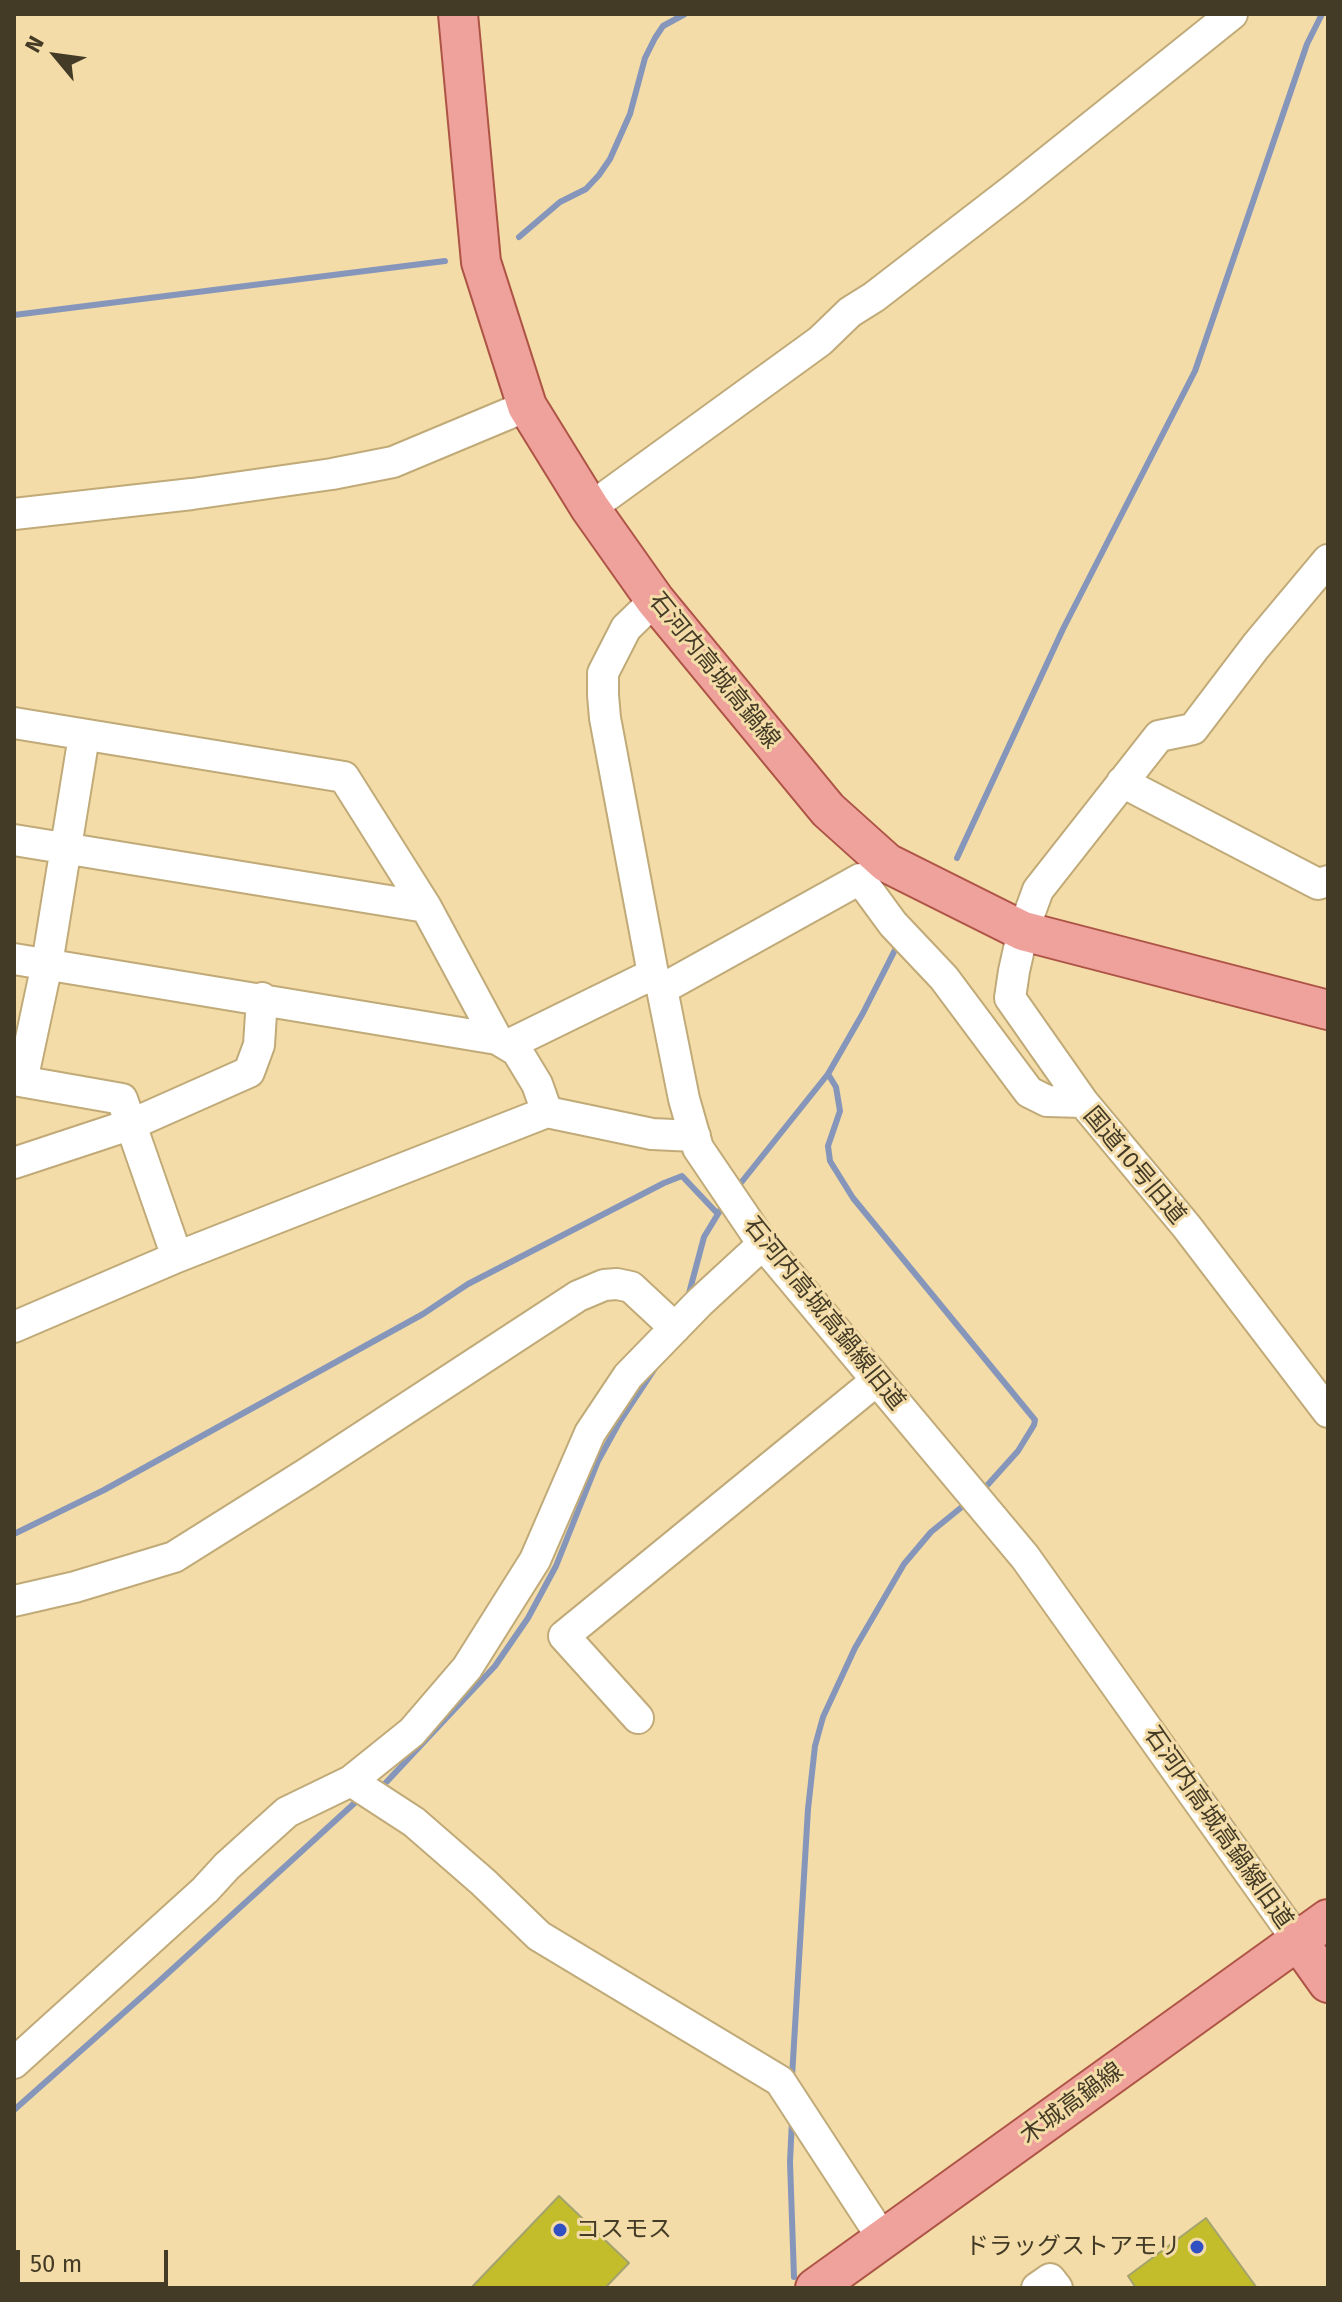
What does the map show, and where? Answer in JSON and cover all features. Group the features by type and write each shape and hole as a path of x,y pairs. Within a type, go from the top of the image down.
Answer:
{"main road":[{"name":"石河内高城高鍋線","path":"458,14 481,262 527,406 590,508 655,600 828,810 887,863 1023,931 1328,1010"},
{"name":"木城高鍋線","path":"815,2288 1328,1919"},
{"path":"1298,1941 1328,1983"}],"street":[{"path":"590,508 820,341 850,312 1014,189 1232,14"},
{"path":"14,514 192,494 393,462 527,406"},
{"path":"1083,1102 1010,998 1023,931 1038,890 1159,736 1193,729 1256,646 1328,560"},
{"name":"石河内高城高鍋線旧道","path":"655,600 626,628 603,673 605,718 657,981 684,1099 695,1136 710,1168 763,1244 1025,1557 1298,1941"},
{"path":"14,723 344,777 426,907 503,1042"},
{"path":"84,736 47,964 18,1080 122,1099 177,1257"},
{"path":"1122,782 1318,884 1328,881"},
{"path":"14,840 426,907"},
{"name":"国道10号旧道","path":"657,981 860,879 893,924 944,978 1029,1092 1047,1101 1083,1102 1187,1227 1328,1412"},
{"path":"14,959 262,998 503,1042 517,1051 537,1084 547,1112"},
{"path":"503,1042 657,981"},
{"path":"14,1163 132,1124 249,1072 259,1045 262,998"},
{"path":"14,1327 177,1257 547,1112 652,1134 695,1136"},
{"path":"14,2063 287,1812 351,1781 412,1732 467,1668 535,1560 590,1433 628,1376 763,1244"},
{"path":"14,1601 75,1587 174,1557 578,1296 604,1285 631,1287 675,1328"},
{"path":"638,1718 564,1636 877,1380"},
{"path":"351,1781 414,1822 539,1936 780,2081 883,2239"},
{"path":"1037,2288 1050,2279 1057,2288"}],"building":[{"name":"コスモス","path":"559,2196 629,2263 605,2288 471,2288"},
{"name":"ドラッグストアモリ","path":"1206,2218 1257,2288 1136,2288 1128,2276"}],"waterway":[{"path":"519,237 560,202 586,189 599,175 610,159 630,114 645,58 655,38 663,26 685,14"},
{"path":"957,858 1063,629 1195,371 1307,44 1322,14"},
{"path":"14,315 445,261"},
{"path":"736,1189 828,1074 899,942"},
{"path":"828,1074 836,1087 840,1111 828,1146 830,1161 853,1198 1035,1420 1018,1451 983,1490"},
{"path":"14,1534 104,1490 423,1314 468,1284 664,1183 682,1176 717,1213"},
{"path":"688,1297 704,1237 724,1204"},
{"path":"379,1790 495,1666 528,1618 556,1566 598,1461 655,1368"},
{"path":"792,2077 808,1809 815,1746 823,1717 855,1648 904,1564 931,1532 968,1502"},
{"path":"14,2110 359,1799"},
{"path":"792,2120 790,2162 794,2277"}],"place":[{"name":"コスモス","path":"560,2230"},
{"name":"ドラッグストアモリ","path":"1197,2247"}]}
